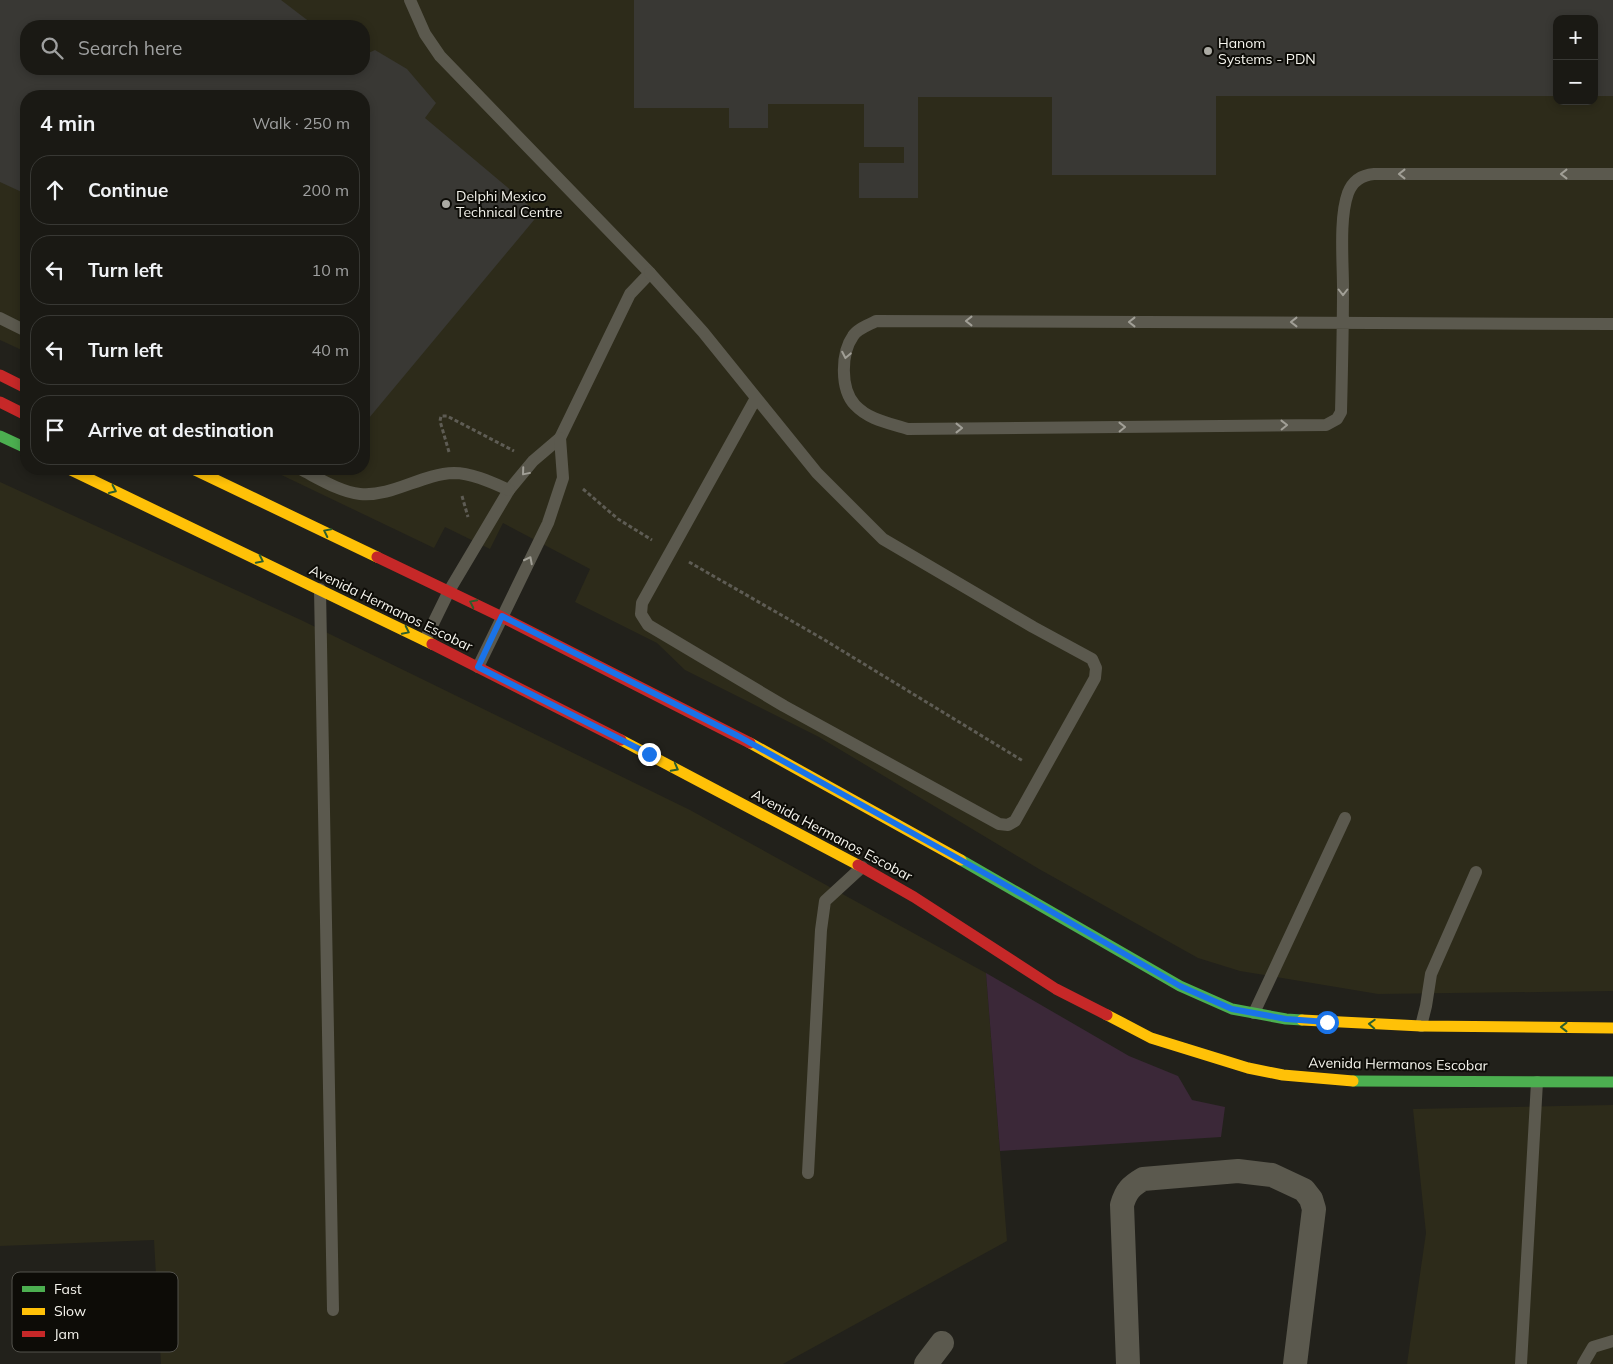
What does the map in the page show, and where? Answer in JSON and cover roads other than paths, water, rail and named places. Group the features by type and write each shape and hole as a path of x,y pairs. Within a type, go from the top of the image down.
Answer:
{"main road":[{"path":"0,375 20,385"},
{"path":"0,402 20,412"},
{"path":"0,436 20,445"},
{"name":"Avenida Hermanos Escobar","path":"82,475 424,640 658,759 862,867 914,897 1056,989 1151,1038 1248,1068 1283,1075 1359,1081 1613,1082"},
{"path":"205,475 502,616 738,736 995,879 1180,986 1232,1009 1286,1019 1421,1026 1613,1028"}],"street":[{"path":"1128,1364 1122,1205 1124,1196 1131,1186 1144,1179 1238,1171 1272,1175 1293,1184 1304,1190 1311,1199 1314,1208 1295,1364"},
{"path":"926,1364 942,1343"}],"lane":[{"path":"410,0 425,34 440,56 650,273 703,332 817,472 883,539 1016,618 1092,659 1096,668 1095,678 1015,821 1008,825 999,824 784,706 648,625 641,614 642,603 756,398"},
{"path":"1613,174 1374,174 1363,175 1356,179 1348,191 1344,210 1343,322 1342,412 1337,419 1326,424 908,429 875,419 855,405 846,390 844,355 854,334 876,321 1343,322 1613,324"},
{"path":"424,640 449,591 509,490 534,461 560,438 630,294 650,273"},
{"path":"0,318 20,328"},
{"path":"478,667 548,523 563,478 560,438"},
{"path":"312,475 336,487 359,494 383,494 428,477 455,473 479,478 509,490"},
{"path":"320,589 333,1310"},
{"path":"1254,1013 1345,818"},
{"path":"808,1173 821,930 826,901 862,867"},
{"path":"1421,1026 1431,974 1476,872"},
{"path":"1521,1364 1537,1082"},
{"path":"1583,1364 1593,1347 1613,1341"}],"place":[{"name":"Hanom Systems - PDN","path":"1208,51"},
{"name":"Delphi Mexico Technical Centre","path":"446,204"}]}
